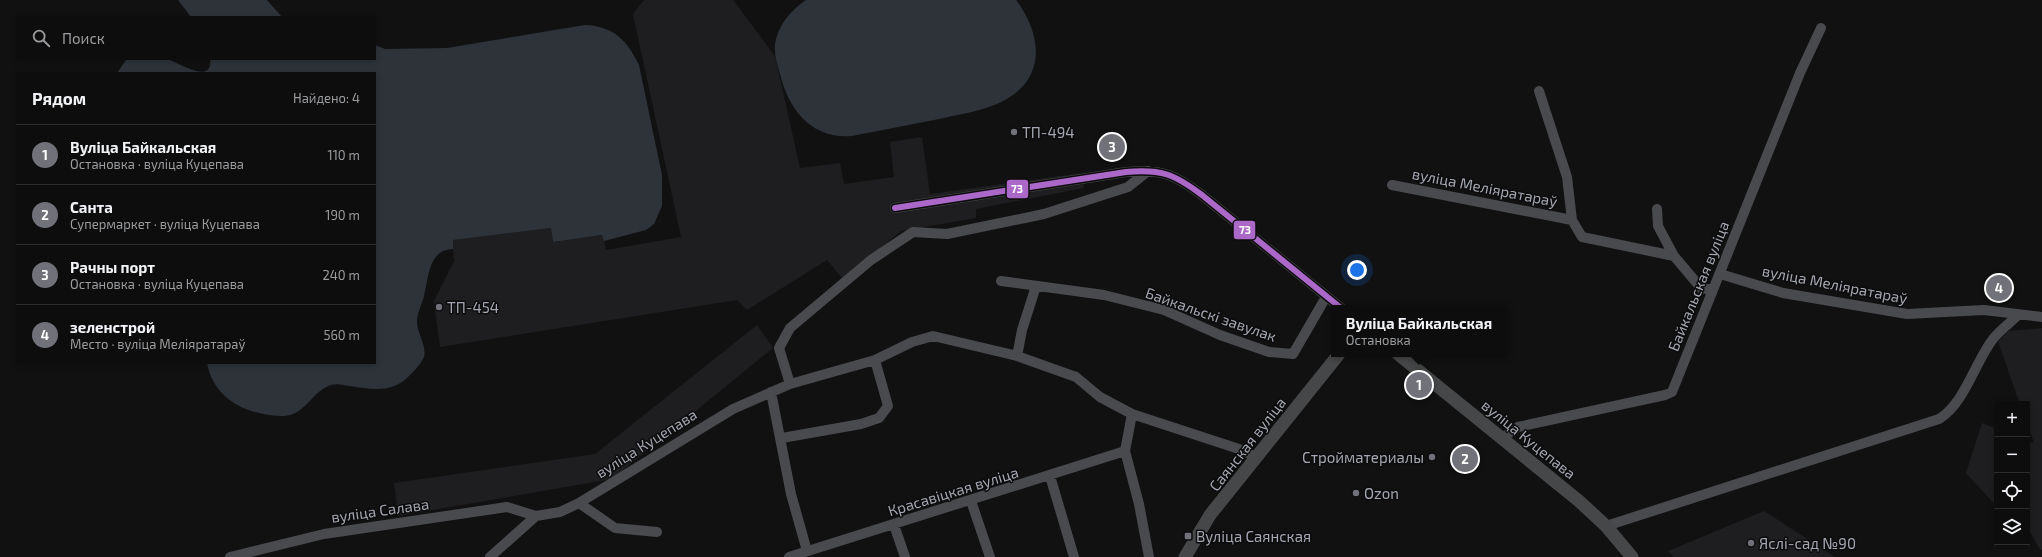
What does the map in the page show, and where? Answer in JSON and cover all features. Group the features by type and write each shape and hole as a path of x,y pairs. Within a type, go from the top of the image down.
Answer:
{"main road":[{"name":"Саянская вуліца","path":"1185,557 1210,515 1337,357"},
{"name":"вуліца Куцепава","path":"1402,357 1579,501 1606,526 1632,557"}],"street":[{"name":"Байкальская вуліца","path":"1502,438 1518,427 1665,395 1672,392 1800,72 1821,28"},
{"name":"вуліца Меліяратараў","path":"1539,90 1567,177 1572,220 1582,237 1674,256"},
{"path":"895,208 1119,173 1148,171 1169,174 1191,187 1337,305"},
{"path":"790,384 779,348 790,328 871,260 913,232 947,234 1044,214 1128,187 1148,171"},
{"name":"вуліца Меліяратараў","path":"1392,185 1572,220"},
{"path":"1657,209 1658,226 1674,256 1701,288 1713,290"},
{"name":"вуліца Меліяратараў","path":"1720,274 1783,293 1907,314 1984,310 2042,317"},
{"name":"Байкальскі завулак","path":"1001,281 1104,295 1164,310 1220,335 1269,352 1293,354 1326,297"},
{"path":"1016,356 1022,330 1036,286"},
{"path":"1606,526 1939,419 1948,414 1993,339 2018,315"},
{"path":"815,552 791,494 782,438 771,392 790,384 875,360 912,342 933,336 1016,356 1076,377 1100,397 1132,414 1240,449 1256,457"},
{"path":"782,438 860,424 879,418 888,406 875,360"},
{"name":"вуліца Куцепава","path":"536,516 560,512 579,503 733,409 771,392"},
{"path":"1132,414 1125,451 1139,504 1149,557"},
{"name":"Красавіцкая вуліца","path":"789,557 815,552 1125,451"},
{"path":"1050,476 1074,557"},
{"path":"971,501 990,557"},
{"path":"579,503 615,528 657,532"},
{"name":"вуліца Салава","path":"230,557 241,556 324,534 507,507 536,516"},
{"path":"490,557 536,516"},
{"path":"894,525 905,557"}],"shaded area":[{"path":"178,0 267,0 281,16 190,16"},
{"path":"644,0 733,0 775,56 800,168 840,163 844,184 894,177 890,142 922,137 930,194 1082,173 1084,188 976,209 976,218 901,231 843,279 827,260 747,310 737,300 440,347 434,301 454,261 452,240 551,228 553,242 603,235 606,250 681,237 633,14"},
{"path":"806,0 1016,0 1025,13 1035,41 1036,55 1033,68 1027,81 1017,92 1003,101 972,112 852,136 838,136 825,133 804,120 796,110 784,87 775,55 775,44 782,24 795,8"},
{"path":"585,25 604,28 618,36 629,48 639,65 662,175 662,206 654,224 646,230 604,241 602,235 553,242 551,228 453,240 453,249 439,254 434,259 417,319 417,326 425,353 424,357 417,367 402,382 396,386 381,389 333,384 321,390 303,408 290,415 284,416 258,413 248,410 229,400 215,384 207,364 376,364 376,72 200,72 206,71 210,67 210,60 376,60 376,45 385,49 447,48"},
{"path":"126,60 169,60 200,72 118,72"},
{"path":"757,325 773,348 612,479 398,516 394,483 595,454"},
{"path":"2042,328 2042,550 2039,548 2030,532 2030,442 2034,443 2030,432 2030,401 2019,401 1998,342 2008,331"},
{"path":"1982,423 1994,428 1994,504 1966,473"},
{"name":"Яслі-сад №90","path":"1764,511 1835,557 1674,557 1668,551"}],"transit line":[{"name":"73","path":"895,208 1126,172 1158,172 1167,174 1183,182 1202,195 1337,305"}],"place":[{"name":"ТП-494","path":"1014,132"},
{"name":"Рачны порт","path":"1112,147"},
{"name":"зеленстрой","path":"1999,288"},
{"name":"ТП-454","path":"439,307"},
{"name":"Вуліца Байкальская","path":"1419,385"},
{"name":"Стройматериалы","path":"1432,457"},
{"name":"Санта","path":"1465,459"},
{"name":"Ozon","path":"1356,493"},
{"name":"Вуліца Саянская","path":"1188,536"},
{"name":"Яслі-сад №90","path":"1751,543"}]}
